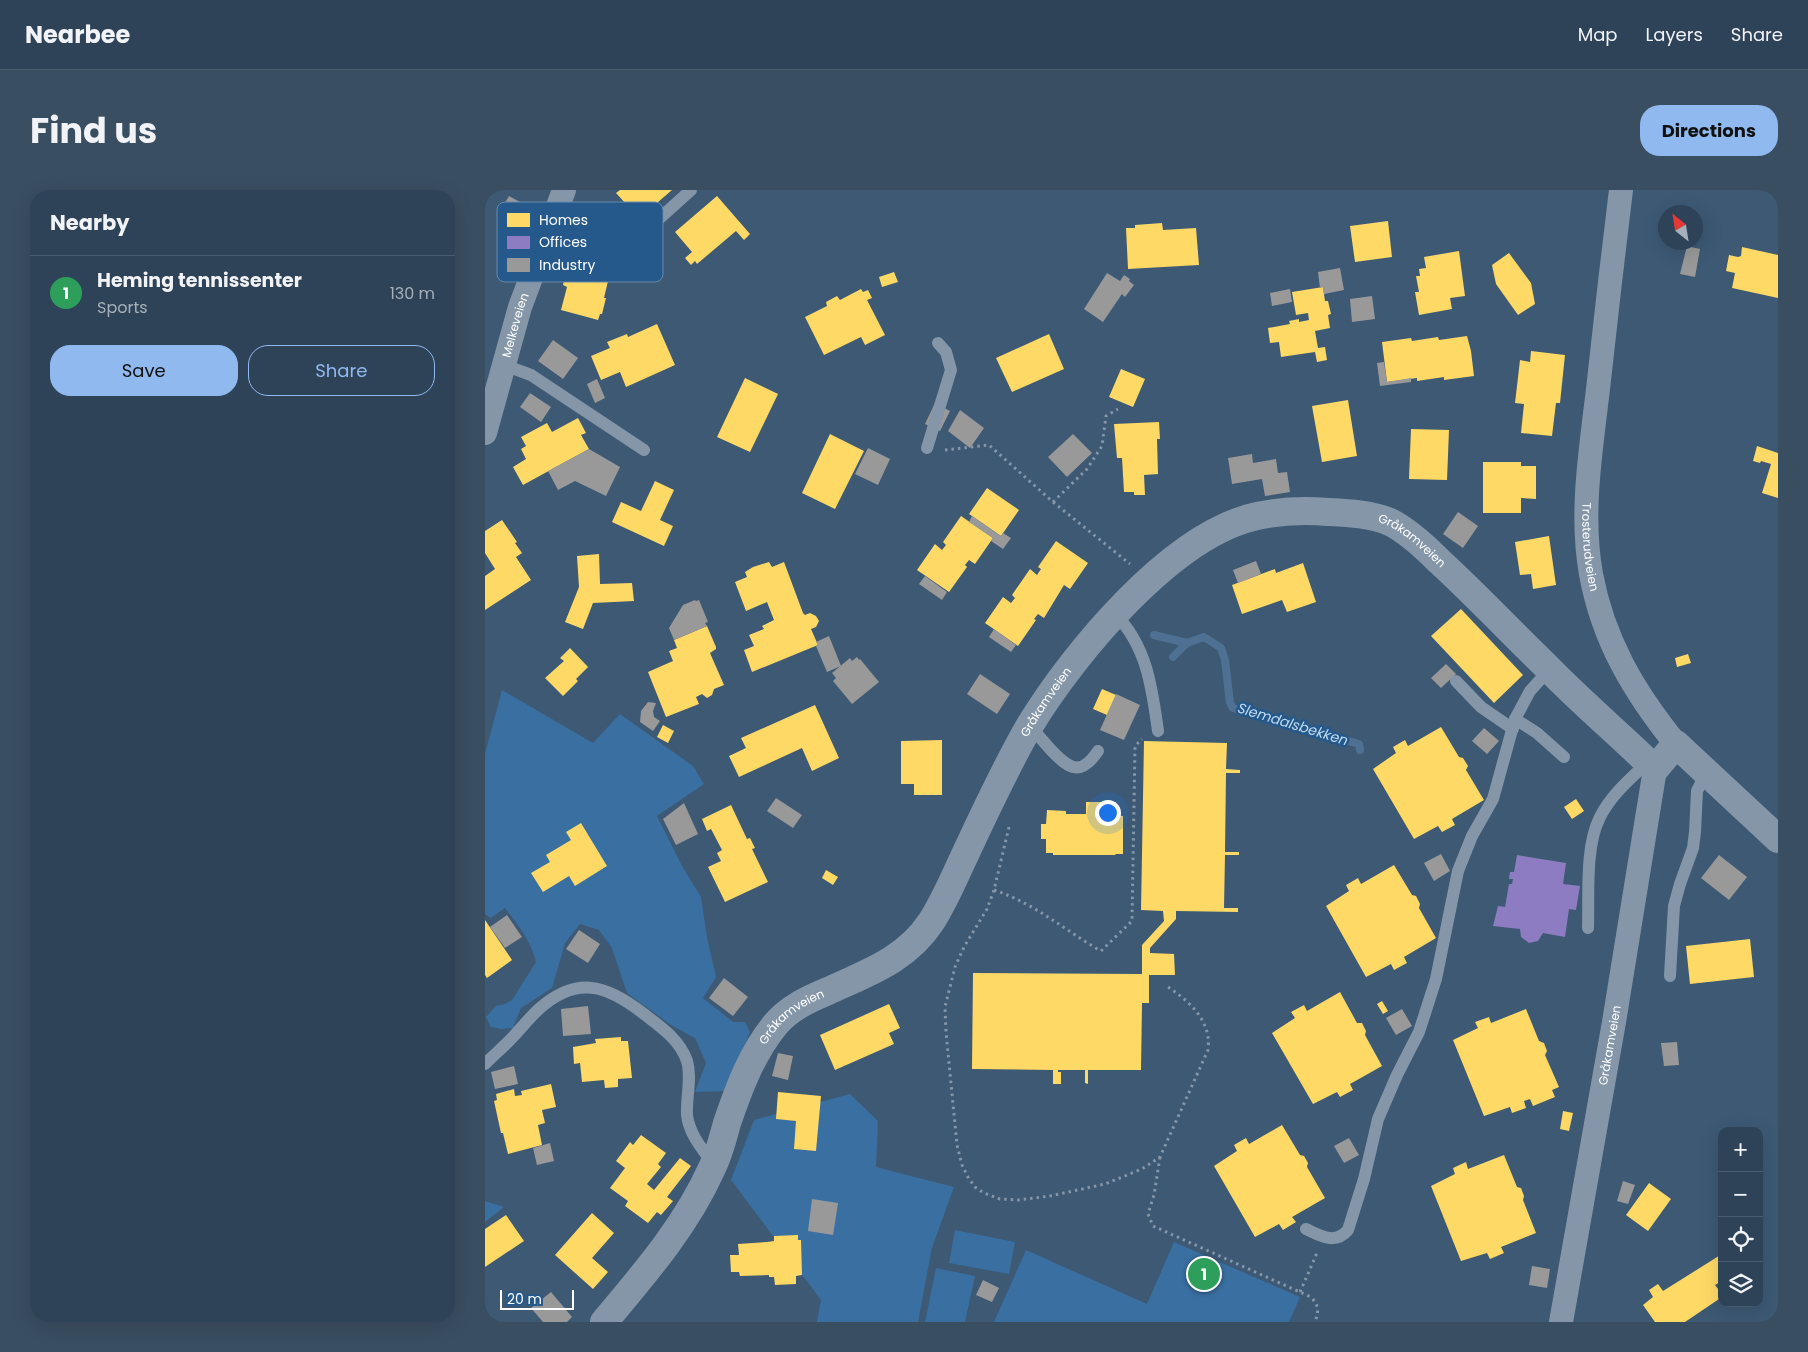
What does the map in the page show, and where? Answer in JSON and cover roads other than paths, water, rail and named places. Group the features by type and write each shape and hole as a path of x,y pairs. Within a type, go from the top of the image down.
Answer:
{"street":[{"name":"Melkeveien","path":"559,202 564,190"},
{"name":"Trosterudveien","path":"1621,190 1591,451 1587,503 1587,542 1591,574 1599,608 1609,637 1626,674 1651,713 1676,744 1778,839"},
{"name":"Melkeveien","path":"485,433 520,307 529,282"},
{"name":"Gråkamveien","path":"604,1322 664,1250 691,1210 714,1165 735,1099 750,1063 765,1038 779,1020 792,1009 811,998 881,968 918,938 930,923 942,902 1030,726 1079,656 1115,614 1171,561 1198,542 1227,527 1255,516 1286,511 1321,511 1353,514 1391,523 1427,550 1468,587 1549,670 1651,765 1614,1022 1561,1322"},
{"path":"1651,765 1676,744"}],"lane":[{"path":"663,215 691,190"},
{"path":"927,448 951,370 946,352 938,343"},
{"path":"504,365 531,375 644,450"},
{"path":"1115,614 1132,634 1145,663 1152,689 1157,727"},
{"path":"1307,1229 1323,1237 1335,1239 1348,1230 1364,1179 1378,1119 1397,1075 1419,1032 1436,978 1458,871 1472,836 1493,798 1514,724 1530,691 1549,670"},
{"path":"1456,681 1481,707 1514,724 1537,733 1564,757"},
{"path":"1030,726 1057,757 1069,767 1079,768 1085,765 1098,751"},
{"path":"1588,928 1593,833 1600,817 1621,788 1651,765"},
{"path":"1669,976 1674,906 1679,884 1693,848 1697,791 1706,773"},
{"path":"485,1064 510,1041 537,1010 552,998 566,991 580,988 598,988 614,995 635,1007 667,1032 681,1050 687,1061 689,1072 687,1116 692,1132 714,1165"}],"waterway":[{"name":"Slemdalsbekken","path":"1154,635 1187,643 1204,637 1221,648 1225,660 1230,703 1233,708 1359,744 1360,750"},
{"path":"1173,657 1187,643"}],"place":[{"name":"Heming tennissenter","path":"1204,1274"}]}
